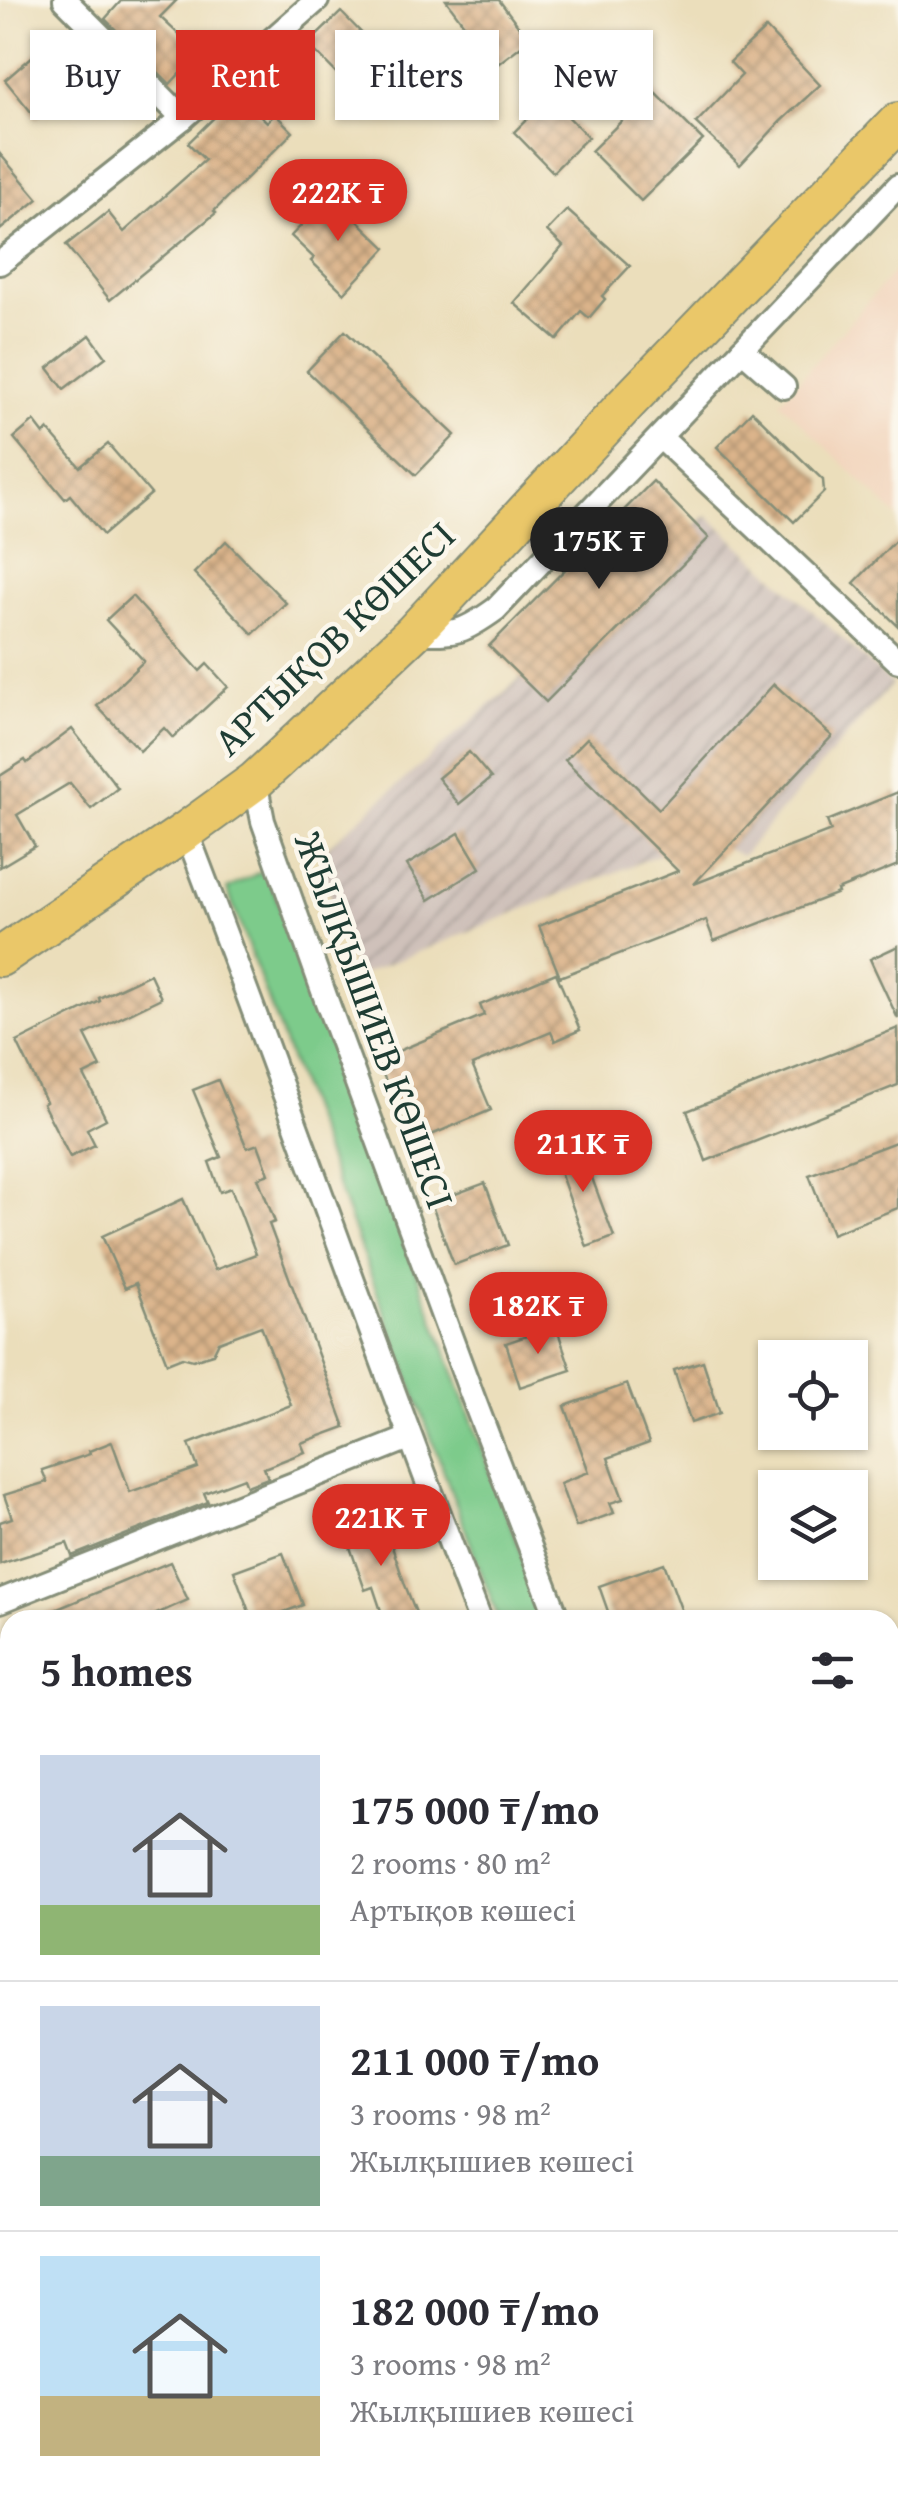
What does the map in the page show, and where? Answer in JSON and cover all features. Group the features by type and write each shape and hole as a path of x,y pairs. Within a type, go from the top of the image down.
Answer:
{"highway":[{"name":"АРТЫҚОВ КӨШЕСІ","path":"0,956 186,832 255,781 413,633 625,405 898,122"}],"street":[{"path":"65,0 176,111"},
{"path":"282,30 316,0"},
{"path":"0,263 180,120"},
{"path":"413,633 454,633 468,629 496,610 898,186"},
{"path":"742,350 784,388"},
{"path":"660,437 898,661"},
{"name":"ЖЫЛҚЫШИЕВ КӨШЕСІ","path":"255,781 263,821 326,1002 554,1610"},
{"path":"186,832 476,1610"},
{"path":"0,1600 410,1438"}],"shaded area":[{"path":"898,267 898,517 780,402"},
{"path":"707,515 892,684 742,856 702,837 356,977 318,855"}],"green space":[{"path":"266,869 542,1610 495,1610 227,889"}],"building":[{"path":"122,0 177,0 160,17 176,32 176,78 170,84 156,70 156,30 116,30 105,19"},
{"path":"446,0 499,0 522,30 519,48 499,63 499,30 468,30"},
{"path":"341,12 359,30 335,30 335,72 315,51 315,37"},
{"path":"766,28 820,85 740,165 696,123 742,75 730,62"},
{"path":"30,58 30,111 5,80"},
{"path":"653,90 703,140 641,201 591,151 623,120 653,120"},
{"path":"211,120 281,120 293,132 216,213 110,300 66,245 108,212 124,232 205,160 188,143"},
{"path":"526,120 571,120 588,137 553,172 514,132"},
{"path":"0,154 38,199 0,230"},
{"path":"331,195 386,248 344,293 291,236"},
{"path":"567,210 630,266 602,296 605,299 589,318 581,311 557,340 514,303 563,246 547,231"},
{"path":"345,331 455,435 416,475 307,371"},
{"path":"90,335 106,357 64,389 48,368"},
{"path":"752,411 823,480 824,492 794,522 717,447"},
{"path":"34,421 44,434 48,430 80,467 108,444 151,494 103,535 70,495 65,499 14,438"},
{"path":"653,481 709,538 546,702 489,646"},
{"path":"898,538 898,626 854,583"},
{"path":"226,541 286,603 253,634 194,573"},
{"path":"132,596 200,671 207,664 228,687 173,738 164,728 140,751 97,706 144,661 106,620"},
{"path":"774,684 832,736 694,884 831,831 827,821 898,792 898,865 714,941 706,920 560,977 539,926 678,871 565,760 587,738 659,809"},
{"path":"72,729 118,788 91,809 70,783 17,815 35,846 0,867 0,776 25,760 27,763"},
{"path":"469,752 491,778 459,804 438,778"},
{"path":"459,833 480,868 429,900 407,865"},
{"path":"898,946 898,1019 870,959"},
{"path":"556,973 580,1030 555,1041 551,1032 472,1065 491,1110 412,1143 377,1060 484,1015 480,1005"},
{"path":"150,974 161,998 85,1035 101,1067 84,1075 106,1119 87,1129 95,1145 70,1157 17,1042"},
{"path":"898,1028 898,1085 706,1161 687,1111"},
{"path":"218,1080 247,1148 258,1144 269,1174 258,1178 275,1222 269,1224 345,1427 301,1443 305,1452 264,1468 268,1478 247,1486 244,1478 204,1493 208,1502 72,1556 67,1543 0,1564 0,1522 12,1518 4,1495 47,1482 42,1470 112,1442 130,1492 198,1468 189,1444 291,1405 261,1326 219,1342 213,1354 193,1360 182,1357 167,1363 136,1283 125,1288 102,1236 183,1199 215,1270 256,1254 231,1188 220,1192 209,1162 221,1157 193,1090"},
{"path":"898,1141 898,1208 832,1234 809,1175"},
{"path":"579,1143 614,1237 587,1247 553,1153"},
{"path":"485,1183 508,1245 454,1265 431,1203"},
{"path":"556,1326 571,1370 520,1387 506,1343"},
{"path":"703,1361 720,1413 691,1423 674,1370"},
{"path":"627,1384 649,1443 608,1458 623,1499 610,1503 614,1513 576,1527 560,1483 589,1472 565,1406"},
{"path":"382,1517 415,1610 381,1610 373,1587 365,1590 344,1530"},
{"path":"283,1553 303,1605 289,1610 248,1610 234,1571"},
{"path":"170,1562 188,1600 166,1610 55,1610"},
{"path":"664,1563 681,1610 607,1610 599,1586"}]}
